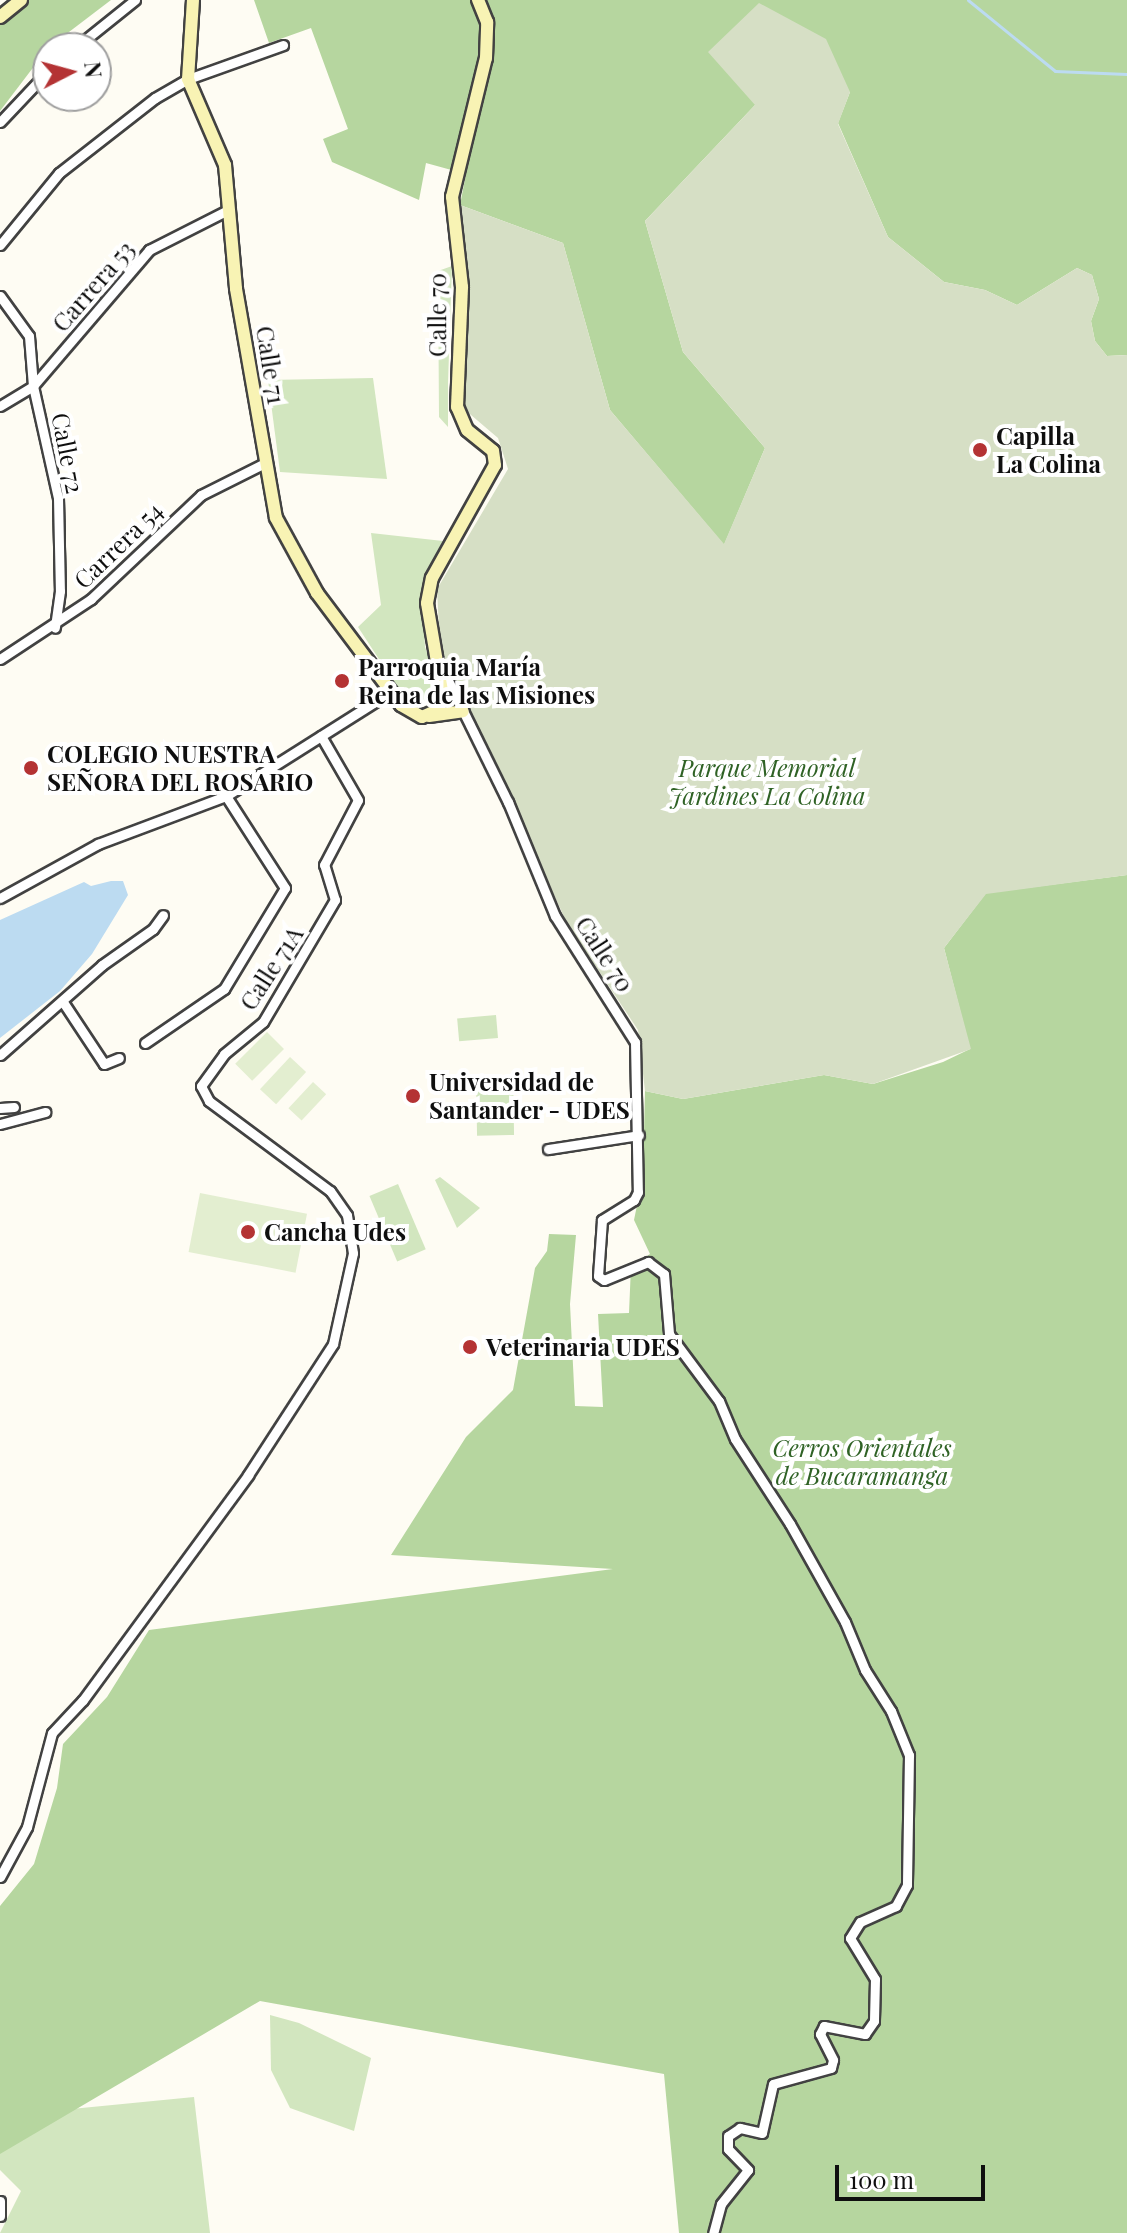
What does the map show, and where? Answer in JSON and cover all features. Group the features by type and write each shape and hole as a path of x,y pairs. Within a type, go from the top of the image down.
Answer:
{"street":[{"path":"0,17 21,0"},
{"path":"95,32 135,0"},
{"name":"Calle 71","path":"193,0 188,79 225,165 228,210 276,518 298,566 401,705"},
{"name":"Calle 70","path":"442,681 427,603 432,578 495,465 493,451 467,430 457,407 462,287 452,197 486,58 487,22 478,0"},
{"path":"0,245 59,173 131,116 188,79 283,45"},
{"path":"0,122 32,88"},
{"name":"Carrera 53","path":"0,406 33,386 149,250 228,210"},
{"name":"Calle 72","path":"0,296 29,336 33,386 58,498 60,591 55,628"},
{"name":"Carrera 54","path":"0,659 55,628 201,495 265,463"},
{"name":"Calle 70","path":"434,652 555,916 635,1042 639,1135 637,1196 607,1212 600,1226 596,1259 601,1279 641,1263 653,1263 664,1274 669,1334 719,1401 735,1439 790,1524 845,1622 865,1670 896,1719 909,1755 907,1885 896,1906 860,1922 850,1938 875,1979 874,2021 865,2034 824,2026 820,2034 832,2055 831,2068 773,2084 762,2133 740,2128 728,2136 728,2149 748,2170 721,2204 713,2233"},
{"path":"401,705 416,710 434,704 442,681"},
{"path":"426,716 442,704 442,681"},
{"path":"0,898 98,844 226,796 392,691"},
{"path":"401,705 426,716 463,711"},
{"name":"Calle 71A","path":"0,1877 27,1827 52,1733 83,1700 248,1475 333,1344 353,1253 347,1215 330,1191 209,1101 201,1086 224,1054 263,1022 335,900 324,865 358,800 321,736"},
{"path":"145,1043 224,989 285,888 226,796"},
{"path":"0,1055 102,965 153,929 163,915"},
{"path":"63,1002 104,1064 119,1058"},
{"path":"0,1108 14,1107"},
{"path":"0,1124 45,1112"},
{"path":"548,1149 639,1135"},
{"path":"0,2201 0,2216"}],"green space":[{"path":"16,0 111,0 69,32 32,32 32,69 0,111 0,14"},
{"path":"254,0 1127,0 1127,355 1107,356 1095,341 1091,321 1099,299 1092,275 1077,268 1017,305 985,290 944,282 888,237 838,123 850,92 756,104 645,221 683,352 765,448 724,545 610,410 563,243 460,205 466,174 426,163 419,200 332,162 323,139 348,129 311,28 269,43"},
{"name":"Parque Memorial Jardines La Colina","path":"759,3 826,39 850,92 838,124 888,237 944,282 985,290 1017,305 1077,268 1092,275 1099,299 1091,321 1095,341 1107,356 1127,355 1127,875 986,894 944,948 971,1049 873,1084 824,1075 683,1099 645,1091 638,1030 567,923 440,649 437,589 508,469 498,438 464,409 468,296 460,205 563,243 610,410 724,544 765,448 683,352 645,221 755,105 708,52"},
{"path":"452,266 448,427 439,417 438,271"},
{"path":"373,378 387,479 280,472 268,380"},
{"path":"371,533 443,541 425,575 422,595 425,647 437,680 437,690 425,702 403,696 358,627 381,605"},
{"name":"Cerros Orientales de Bucaramanga","path":"1127,875 1127,2233 679,2233 664,2074 260,2001 0,2154 0,1906 34,1864 57,1788 63,1744 107,1697 149,1630 613,1569 391,1555 466,1437 513,1390 535,1268 547,1251 549,1234 576,1235 570,1304 575,1406 603,1407 598,1314 629,1313 631,1266 650,1254 634,1220 643,1176 645,1091 683,1099 824,1075 873,1084 943,1062 970,1049 944,948 986,893"},
{"path":"496,1015 498,1038 459,1041 457,1018"},
{"path":"267,1032 284,1049 252,1081 235,1064"},
{"path":"290,1057 306,1072 276,1104 260,1089"},
{"path":"513,1075 514,1135 477,1136 476,1076"},
{"path":"313,1082 326,1094 302,1121 288,1108"},
{"path":"440,1177 480,1208 457,1228 435,1180"},
{"path":"398,1184 426,1249 397,1261 369,1196"},
{"name":"Cancha Udes","path":"200,1193 307,1214 296,1273 189,1252"},
{"path":"270,2015 299,2023 371,2058 354,2131 290,2108 271,2070"},
{"path":"194,2097 210,2233 0,2233 21,2191 0,2170 0,2116"}],"water":[{"path":"123,881 128,895 92,954 60,991 0,1038 0,920 84,882 91,886"}],"waterway":[{"path":"968,0 1055,71 1127,74"}],"place":[{"name":"Capilla La Colina","path":"980,450"},
{"name":"Parroquia María Reina de las Misiones","path":"342,681"},
{"name":"COLEGIO NUESTRA SEÑORA DEL ROSARIO","path":"31,768"},
{"name":"Universidad de Santander - UDES","path":"413,1096"},
{"name":"Cancha Udes","path":"248,1232"},
{"name":"Veterinaria UDES","path":"470,1347"}]}
